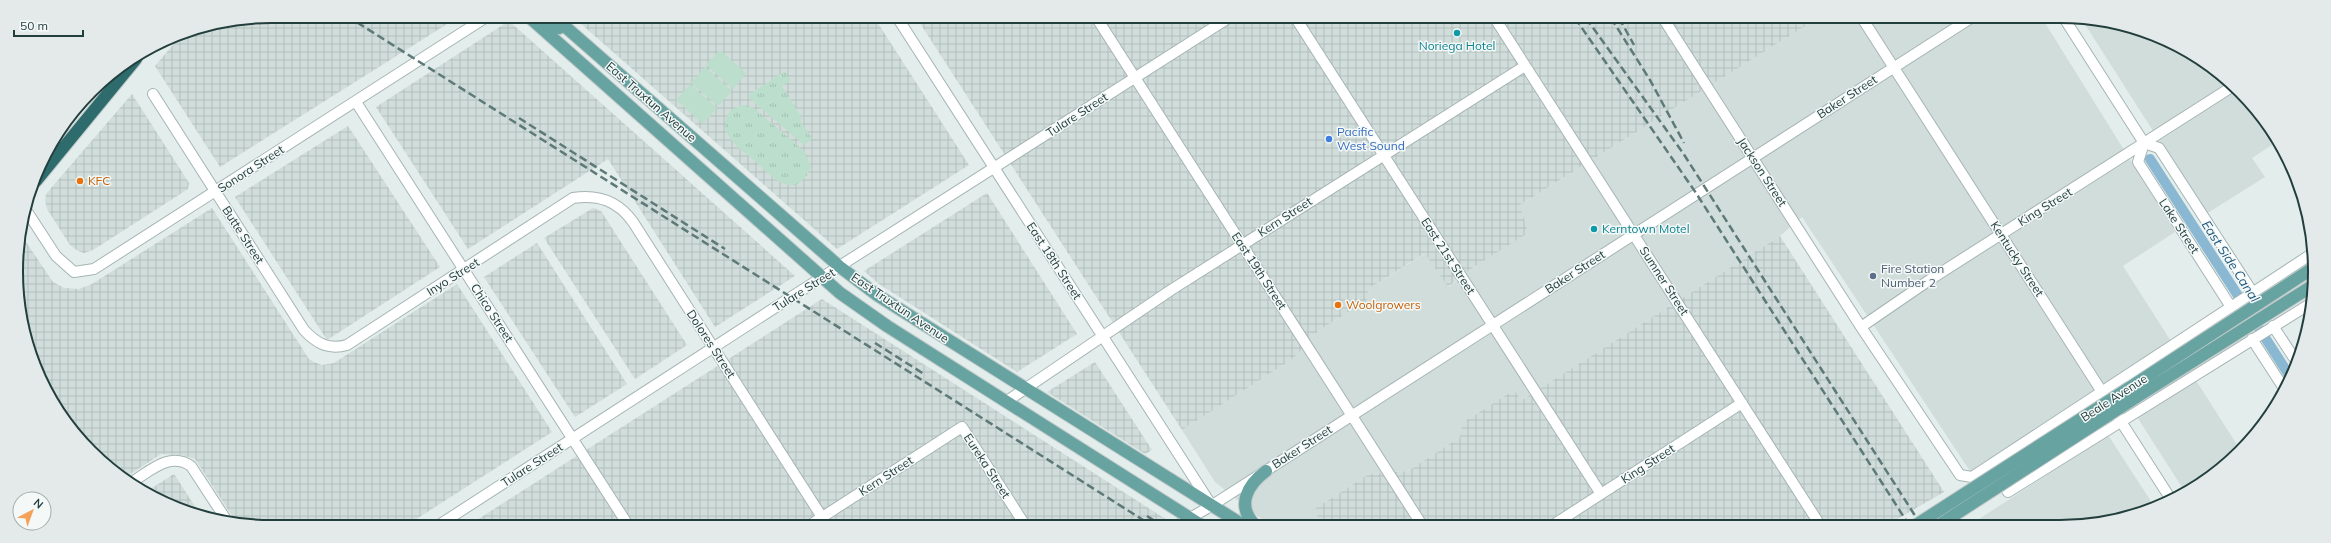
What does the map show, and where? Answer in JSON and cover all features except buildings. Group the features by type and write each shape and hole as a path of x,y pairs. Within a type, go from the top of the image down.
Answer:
{"highway":[{"path":"45,170 129,68"}],"main road":[{"name":"East Truxtun Avenue","path":"536,23 822,278 887,326 1007,400 1193,520"},
{"path":"553,23 577,38"},
{"name":"East Truxtun Avenue","path":"561,23 840,267 877,296 1235,520"},
{"path":"669,142 682,129"},
{"name":"Beale Avenue","path":"1946,520 2308,271"},
{"name":"Beale Avenue","path":"1924,520 2132,393 2307,289"},
{"path":"1252,520 1247,513 1245,498 1251,484 1266,471"}],"street":[{"name":"Sonora Street","path":"29,215 56,256 74,272 94,269 356,102 416,60 477,23"},
{"name":"East 18th Street","path":"901,23 1211,506"},
{"name":"East 19th Street","path":"1100,23 1419,520"},
{"name":"Tulare Street","path":"447,520 1221,23"},
{"name":"East 21st Street","path":"1299,23 1601,494"},
{"name":"Sumner Street","path":"1497,23 1817,520"},
{"name":"Jackson Street","path":"1666,23 1861,327 1960,475 1972,477 1990,466 2307,257"},
{"name":"Kentucky Street","path":"1865,23 2168,495"},
{"name":"Baker Street","path":"1187,520 1266,471 1963,23"},
{"path":"2068,23 2144,143 2159,148 2253,293"},
{"name":"Kern Street","path":"1007,400 1102,335 1243,244 1525,66"},
{"name":"King Street","path":"1861,327 2228,89"},
{"name":"Butte Street","path":"153,94 304,330 321,345 330,347"},
{"name":"Chico Street","path":"356,102 625,520"},
{"name":"Lake Street","path":"2144,143 2138,162 2231,307"},
{"name":"Dolores Street","path":"573,198 586,196 602,198 610,201 627,214 823,520"},
{"name":"Inyo Street","path":"330,347 347,345 573,198"},
{"path":"1990,466 2008,492 2122,423 2252,339 2306,306"},
{"path":"2273,326 2293,356"},
{"path":"2252,339 2281,384"},
{"name":"King Street","path":"1561,520 1742,403"},
{"name":"Kern Street","path":"825,520 962,427"},
{"name":"Eureka Street","path":"962,427 1022,520"},
{"path":"136,480 167,461 175,459 185,462 191,466 223,515"}],"shaded area":[{"path":"272,23 449,23 220,167 155,66 176,42 207,31 239,25"},
{"path":"506,23 511,23 795,276 715,327 608,159 468,249 376,107"},
{"path":"580,23 878,23 969,165 837,249"},
{"path":"920,23 1810,23 1520,205 1528,233 1475,266 1448,287 1425,253 1367,290 1370,298 1317,332 1294,358 1182,430"},
{"path":"1810,23 2045,23 2175,232 2123,266 2237,445 2211,469 2182,488 2116,384 1972,474 1802,217 1780,236 1522,400 1514,390 1462,423 1460,437 1408,471 1369,474 1316,508 1318,520 1263,520 1215,482 1182,430 1294,358 1317,332 1370,298 1367,290 1426,253 1449,287 1475,266 1520,205"},
{"path":"2085,25 2124,31 2155,42 2184,56 2211,74 2235,96 2257,120 2273,144 2252,158 2265,177 2206,214"},
{"path":"132,94 189,183 188,189 93,250 84,253 78,251 70,245 47,209 45,201 46,194"},
{"path":"348,126 440,267 327,340 235,197"},
{"path":"987,193 1077,334 1017,372 879,284 864,271"},
{"path":"212,208 309,359 322,365 334,363 457,284 552,432 415,520 272,520 233,517 195,459 182,455 161,454 129,475 96,447 74,423 56,396 42,367 31,336 25,304 23,272 25,240 53,282 64,288 79,289 92,284"},
{"path":"593,208 601,211 687,345 635,379 544,238"},
{"path":"1780,236 1944,492 1896,520 1318,520 1316,508 1369,474 1408,471 1460,437 1462,423 1514,390 1522,400"},
{"path":"537,243 627,384 575,417 484,277"},
{"path":"822,299 1167,520 477,520"},
{"path":"1095,362 1152,450 1145,454 1047,392"},
{"path":"2108,435 2152,502 2124,512 2092,518 2060,520 1978,520"},
{"path":"174,474 196,508 176,501 151,489"}],"green space":[{"path":"720,50 746,73 733,89 706,65"},
{"path":"705,67 732,91 718,106 691,83"},
{"path":"785,71 791,80 782,86 802,118 800,120 812,139 804,145 748,97 751,93"},
{"path":"690,84 717,108 703,124 676,100"},
{"path":"744,105 754,108 805,152 811,167 803,180 793,185 780,182 767,173 733,142 726,130 725,123 727,116 734,109"}],"waterway":[{"name":"East Side Canal","path":"2150,159 2287,371"}],"railway":[{"path":"358,23 1143,520"},
{"path":"1578,23 1696,193 1906,520"},
{"path":"1590,23 1683,153 1918,520"},
{"path":"1614,23 1650,80 1684,143"},
{"path":"1622,23 1634,45"},
{"path":"519,118 725,249"},
{"path":"875,343 924,374"},
{"path":"1147,516 1153,520"}],"place":[{"name":"Noriega Hotel","path":"1457,33"},
{"name":"Pacific West Sound","path":"1329,139"},
{"name":"KFC","path":"80,181"},
{"name":"Kerntown Motel","path":"1594,229"},
{"name":"Fire Station Number 2","path":"1873,276"},
{"name":"Woolgrowers","path":"1338,305"}]}
